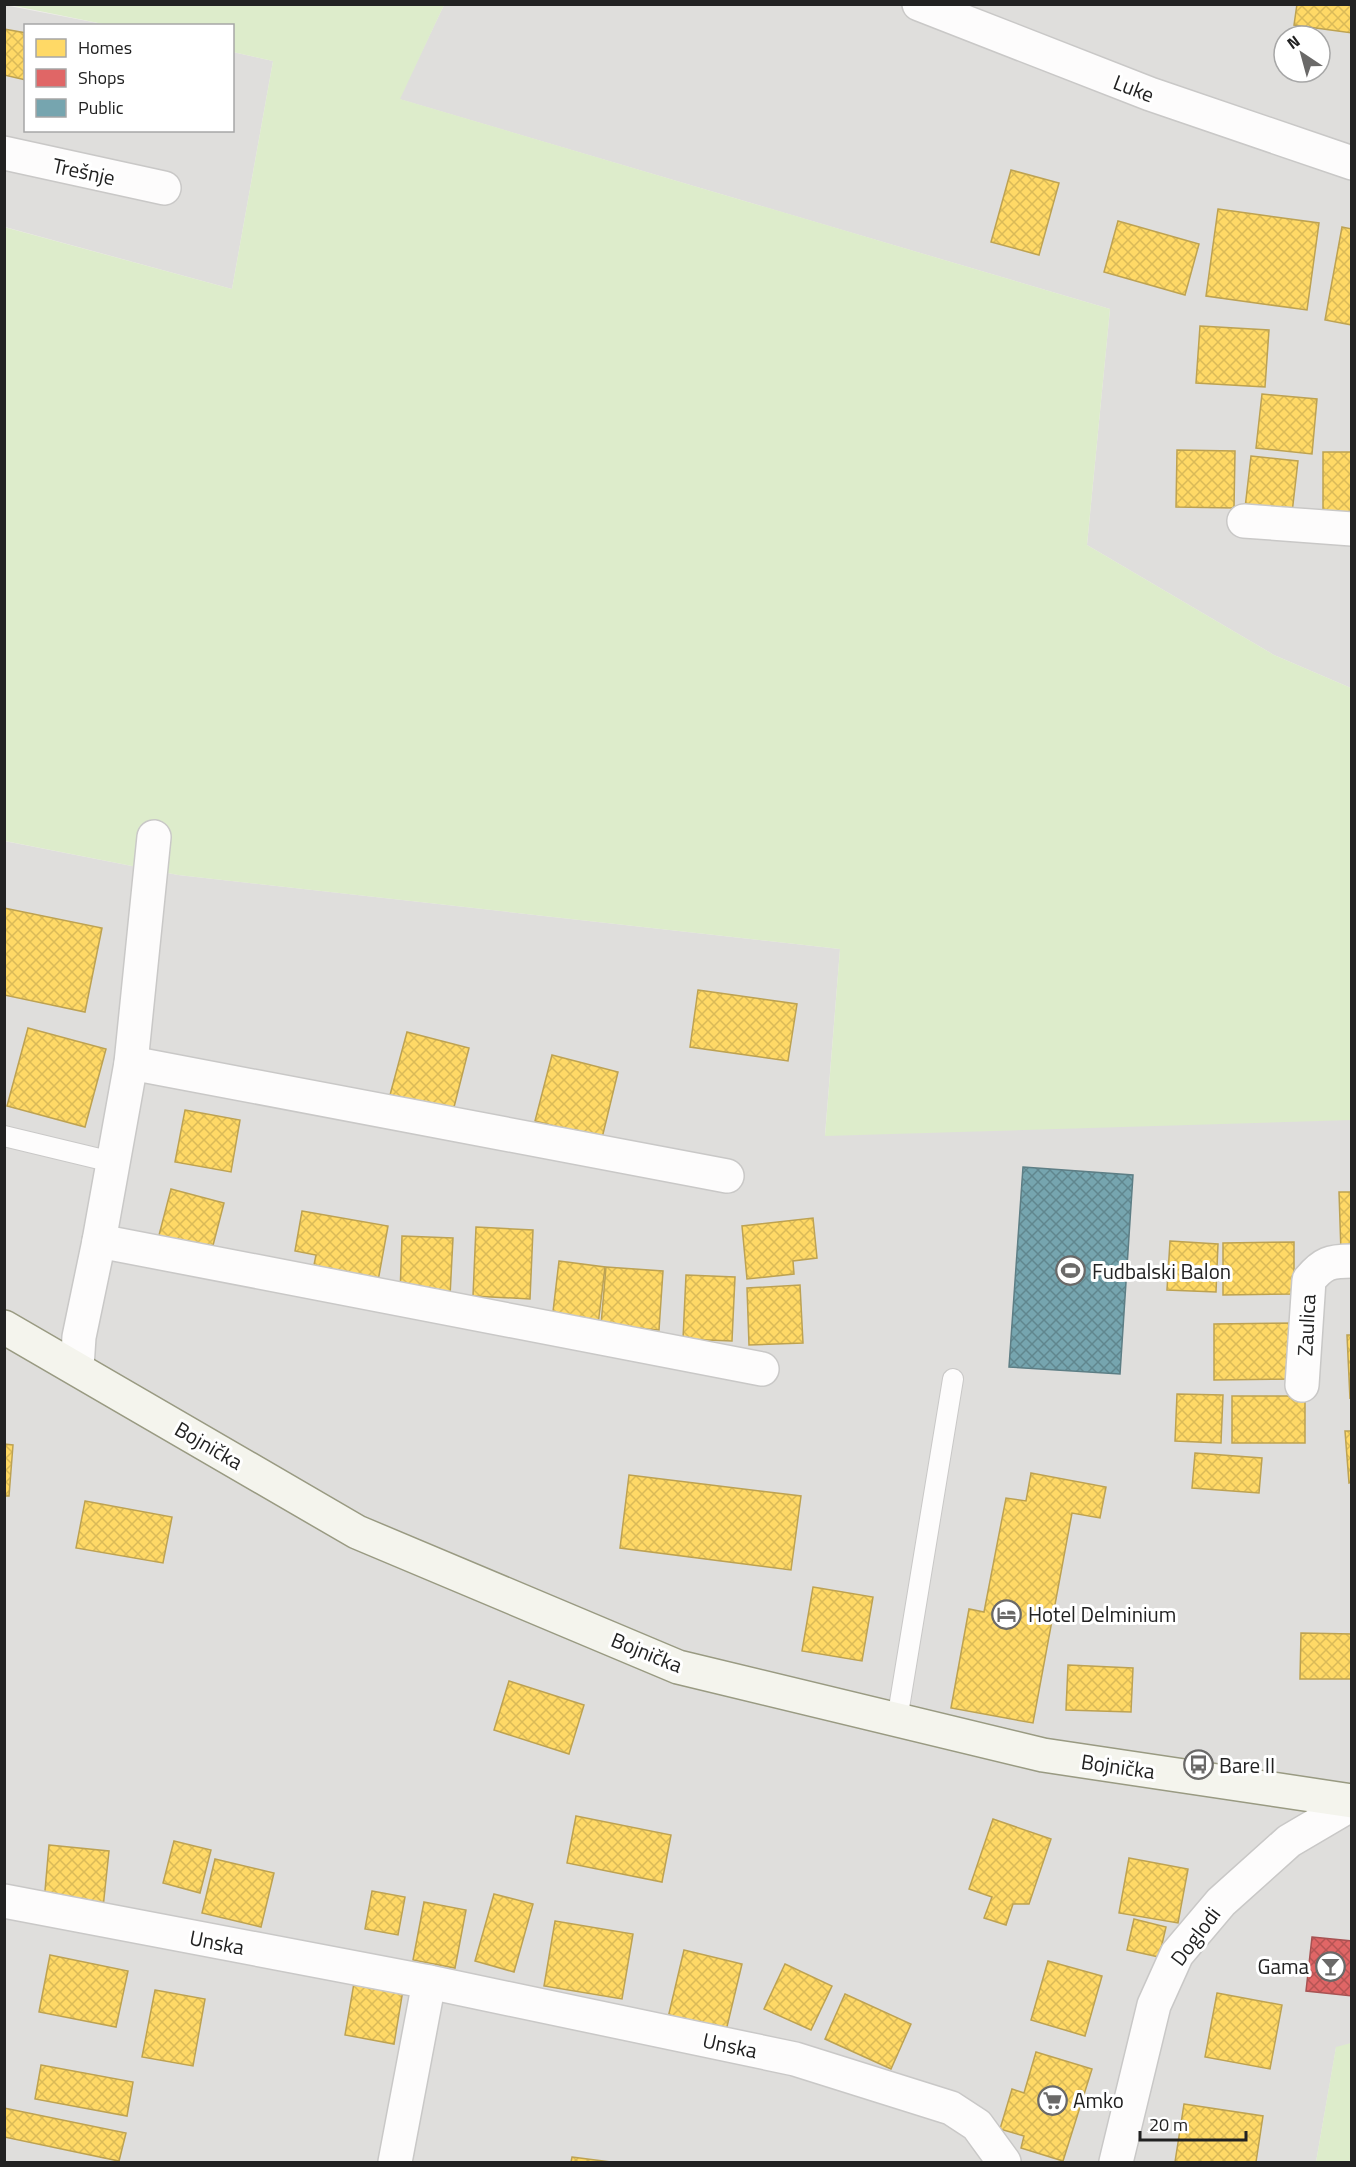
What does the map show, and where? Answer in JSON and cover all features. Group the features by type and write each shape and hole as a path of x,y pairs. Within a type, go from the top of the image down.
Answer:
{"main road":[{"name":"Bojnička","path":"4,1327 77,1367 357,1532 678,1667 1042,1755 1352,1803"}],"street":[{"name":"Luke","path":"919,4 1150,94 1352,163"},
{"name":"Trešnje","path":"4,153 164,188"},
{"path":"1244,521 1352,529"},
{"path":"77,1367 80,1337 131,1063 154,837"},
{"path":"131,1063 727,1176"},
{"path":"99,1241 762,1369"},
{"name":"Zaulica","path":"1302,1385 1309,1280 1318,1269 1332,1261 1352,1261"},
{"name":"Doglodi","path":"1116,2163 1154,2006 1177,1954 1221,1902 1289,1841 1352,1803"},
{"name":"Unska","path":"4,1901 429,1982 795,2059 951,2108 977,2125 1004,2163"},
{"path":"395,2163 429,1982"}],"lane":[{"path":"4,1136 112,1162"},
{"path":"897,1720 953,1379"}],"shaded area":[{"path":"4,5 103,24 24,24 24,132 234,132 234,52 273,61 232,289 5,227"},
{"path":"444,5 1351,5 1351,688 1274,655 1087,545 1110,309 399,99"},
{"path":"4,841 178,875 840,949 825,1135 1351,1119 1352,2043 1336,2048 1316,2162 5,2162"}],"green space":[{"path":"10,5 444,5 400,99 1110,309 1087,545 1274,655 1351,688 1351,1120 825,1136 840,949 178,875 5,841 4,227 232,289 273,61 234,52 234,24 103,24"},
{"path":"1351,2043 1351,2162 1316,2162 1336,2047"}],"building: Homes":[{"path":"1297,4 1352,4 1352,33 1332,30 1332,24 1294,24"},
{"path":"4,29 24,33 24,80 4,75"},
{"path":"1011,170 1059,183 1039,255 991,242"},
{"path":"1218,209 1319,223 1307,310 1206,296"},
{"path":"1118,221 1199,244 1185,295 1104,272"},
{"path":"1342,227 1352,229 1352,325 1325,320"},
{"path":"1200,326 1269,330 1265,387 1196,383"},
{"path":"1262,394 1317,399 1312,454 1256,448"},
{"path":"1177,450 1235,451 1234,508 1176,507"},
{"path":"1323,452 1352,452 1352,516 1323,516"},
{"path":"1251,456 1298,461 1292,513 1245,508"},
{"path":"4,908 102,928 85,1012 4,995"},
{"path":"698,990 797,1004 788,1061 690,1047"},
{"path":"28,1028 106,1049 85,1127 7,1106"},
{"path":"407,1032 469,1048 453,1111 390,1095"},
{"path":"552,1055 618,1072 602,1138 535,1121"},
{"path":"185,1110 240,1120 231,1172 175,1162"},
{"path":"171,1189 224,1203 211,1253 158,1239"},
{"path":"1339,1192 1352,1192 1352,1252 1341,1252"},
{"path":"302,1211 388,1226 378,1281 313,1270 316,1255 295,1251"},
{"path":"813,1218 817,1258 793,1261 794,1274 747,1279 742,1226"},
{"path":"476,1227 533,1230 530,1299 473,1296"},
{"path":"402,1236 453,1238 450,1296 400,1295"},
{"path":"1170,1241 1218,1244 1216,1292 1167,1290"},
{"path":"1294,1242 1294,1294 1223,1295 1223,1243"},
{"path":"559,1261 605,1267 598,1325 552,1320"},
{"path":"606,1267 663,1271 659,1330 601,1325"},
{"path":"686,1275 735,1277 732,1341 683,1339"},
{"path":"800,1285 803,1343 749,1345 747,1288"},
{"path":"1297,1323 1297,1379 1214,1380 1214,1324"},
{"path":"1347,1335 1352,1335 1350,1399"},
{"path":"1177,1394 1223,1395 1221,1443 1175,1441"},
{"path":"1232,1396 1305,1396 1305,1443 1232,1443"},
{"path":"1345,1431 1352,1431 1352,1482 1349,1483"},
{"path":"4,1444 13,1445 9,1496 4,1496"},
{"path":"1195,1453 1262,1458 1259,1493 1192,1488"},
{"path":"1031,1473 1106,1487 1100,1518 1072,1513 1033,1723 951,1708 969,1609 984,1612 1006,1498 1026,1501"},
{"path":"629,1475 801,1496 791,1570 620,1548"},
{"path":"85,1501 172,1517 163,1563 76,1548"},
{"path":"813,1587 873,1597 862,1661 802,1651"},
{"path":"1301,1633 1352,1634 1352,1679 1300,1679"},
{"path":"1068,1665 1133,1668 1131,1712 1066,1710"},
{"path":"509,1681 584,1705 569,1754 494,1730"},
{"path":"576,1816 671,1835 662,1882 567,1863"},
{"path":"993,1819 1051,1839 1029,1904 1013,1904 1006,1925 984,1918 992,1897 969,1889"},
{"path":"174,1841 211,1850 200,1893 163,1883"},
{"path":"49,1845 109,1851 103,1908 44,1902"},
{"path":"1129,1858 1188,1869 1178,1923 1119,1913"},
{"path":"215,1859 274,1873 261,1927 202,1913"},
{"path":"372,1891 405,1897 398,1935 365,1929"},
{"path":"494,1894 533,1904 514,1972 475,1961"},
{"path":"424,1902 466,1910 455,1968 413,1960"},
{"path":"1134,1919 1166,1927 1159,1957 1127,1950"},
{"path":"555,1921 633,1934 622,1999 544,1986"},
{"path":"684,1950 742,1964 725,2035 667,2022"},
{"path":"50,1955 128,1971 116,2027 39,2012"},
{"path":"1048,1961 1102,1976 1085,2036 1031,2020"},
{"path":"785,1964 832,1986 811,2030 764,2009"},
{"path":"354,1983 403,1990 394,2044 345,2035"},
{"path":"155,1990 205,1999 193,2066 142,2057"},
{"path":"1217,1993 1282,2005 1270,2069 1205,2057"},
{"path":"845,1994 911,2024 891,2069 825,2039"},
{"path":"1036,2052 1092,2069 1063,2161 1021,2148 1024,2136 1000,2129 1012,2089 1024,2093"},
{"path":"41,2065 133,2082 127,2116 35,2099"},
{"path":"1184,2104 1263,2116 1256,2162 1175,2162"},
{"path":"4,2108 126,2133 119,2161 4,2137"},
{"path":"572,2157 611,2162 571,2162"}],"building: Shops":[{"name":"Gama","path":"1312,1937 1352,1941 1352,1996 1306,1991"}],"building: Public":[{"name":"Fudbalski Balon","path":"1023,1167 1133,1175 1120,1374 1009,1367"}],"place":[{"name":"Fudbalski Balon","path":"1071,1271"},
{"name":"Hotel Delminium","path":"1007,1614"},
{"name":"Bare II","path":"1198,1765"},
{"name":"Gama","path":"1330,1966"},
{"name":"Amko","path":"1052,2100"}]}
